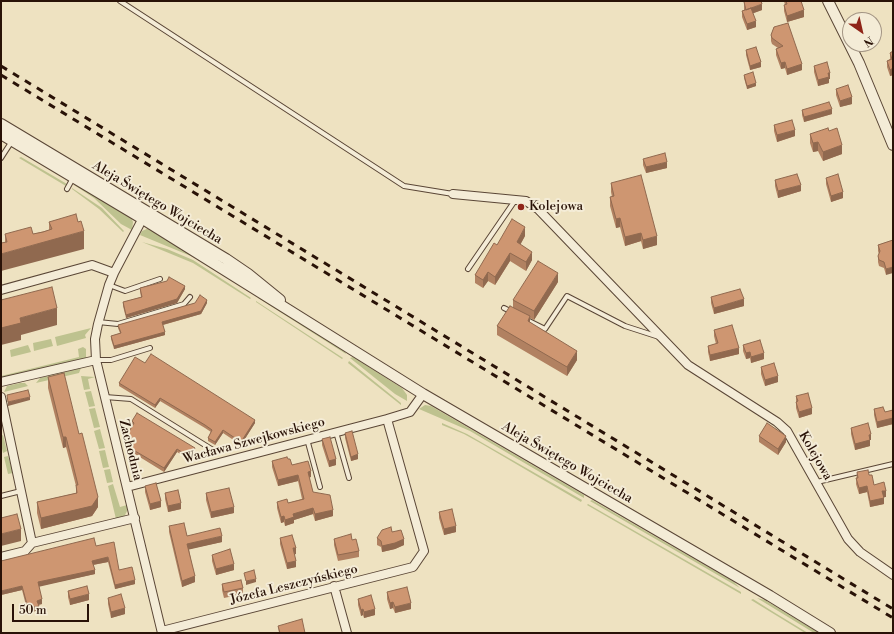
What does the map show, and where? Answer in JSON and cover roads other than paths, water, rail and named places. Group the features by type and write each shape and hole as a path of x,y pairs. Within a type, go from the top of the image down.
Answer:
{"street":[{"path":"828,1 859,63 893,145"},
{"name":"Aleja Świętego Wojciecha","path":"1,124 14,137 248,274 293,312 423,394 770,596 830,633"},
{"name":"Aleja Świętego Wojciecha","path":"1,134 14,137"},
{"name":"Kolejowa","path":"453,194 526,201 542,212 688,365 777,422 787,431 848,539 860,552 893,575"},
{"name":"Zachodnia","path":"145,215 109,285 98,322 95,339 96,360 104,397 162,632"},
{"path":"1,290 92,265 114,273"},
{"path":"1,382 96,360"},
{"name":"Wacława Szwejkowskiego","path":"127,487 410,412 423,394"},
{"path":"1,397 32,543"},
{"name":"Józefa Leszczyńskiego","path":"162,632 334,586 413,567 424,551 387,419"},
{"path":"1,557 25,551 32,543 135,518"},
{"path":"334,586 347,633"}],"lane":[{"path":"120,1 404,186 453,194"},
{"path":"1,158 14,137"},
{"path":"67,189 76,174"},
{"path":"468,269 516,199"},
{"path":"109,285 125,291 160,280"},
{"path":"524,318 545,329 568,296 625,326 662,338"},
{"path":"98,322 118,324 184,304 190,297"},
{"path":"504,308 517,315"},
{"path":"96,360 111,360 150,348"},
{"path":"104,397 131,399 213,450"},
{"path":"336,432 349,478"},
{"path":"307,439 320,487"},
{"path":"817,482 893,464"},
{"path":"1,496 21,491"}],"railway":[{"path":"1,66 893,609"},
{"path":"1,75 893,618"}],"place":[{"name":"Kolejowa","path":"521,207"}]}
